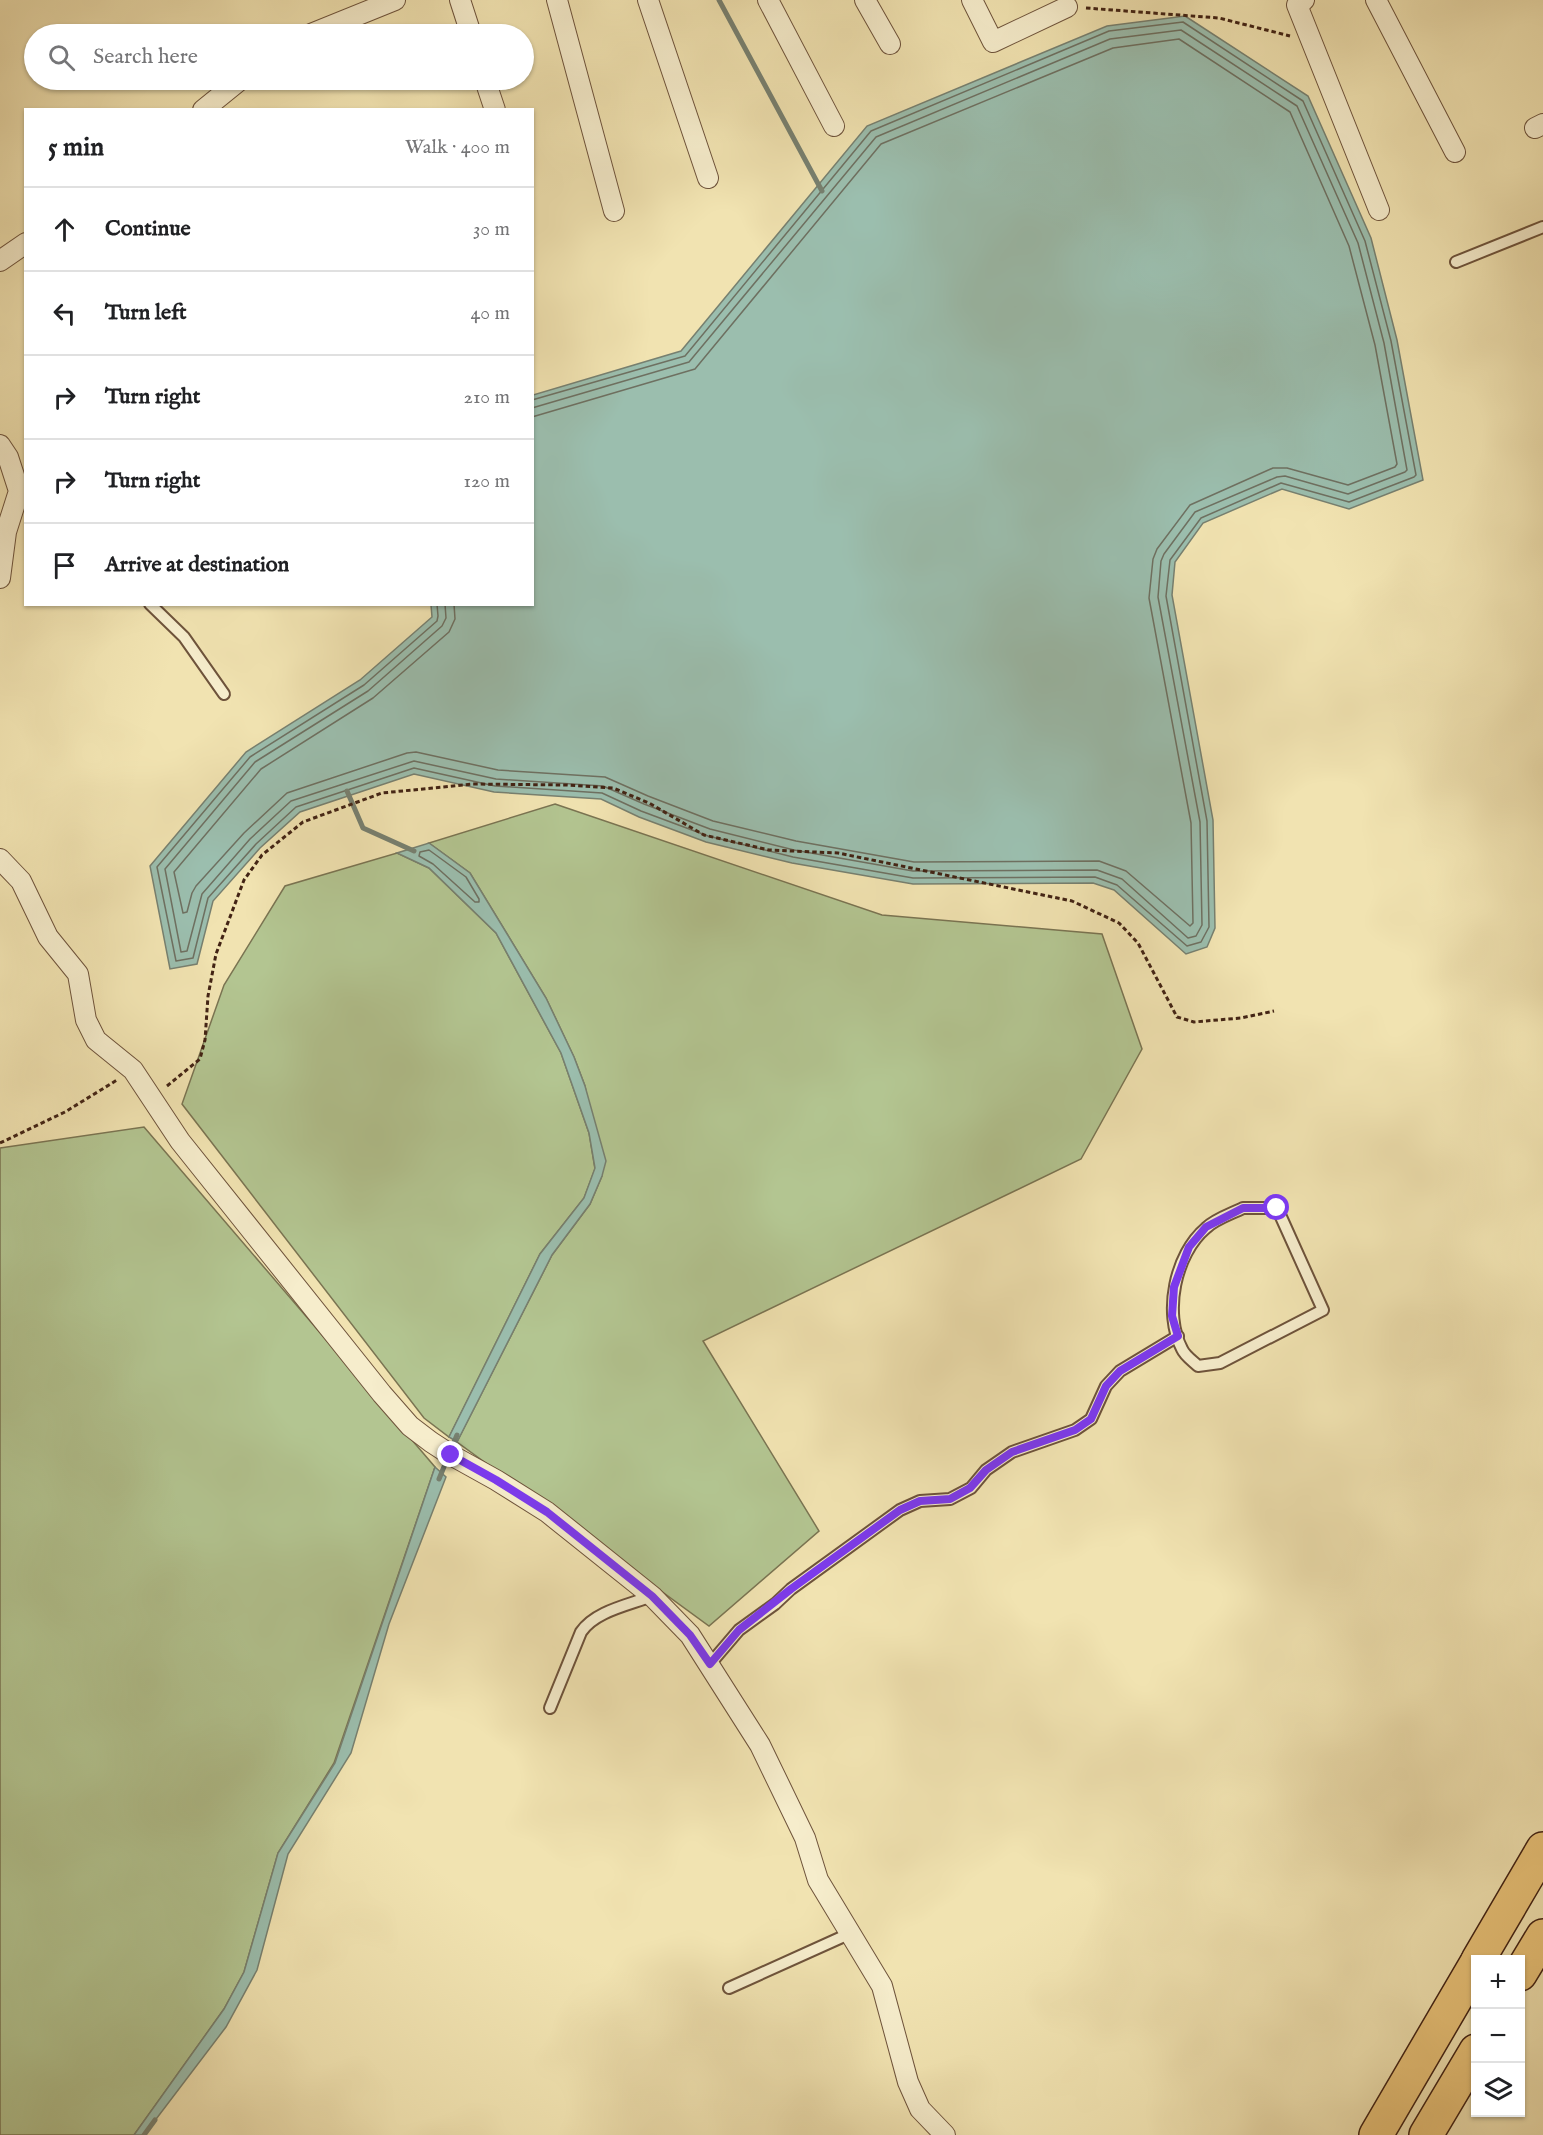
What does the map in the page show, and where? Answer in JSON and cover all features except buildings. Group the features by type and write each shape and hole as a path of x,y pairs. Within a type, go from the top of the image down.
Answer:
{"highway":[{"path":"1480,1955 1543,1849"},
{"path":"1525,1967 1543,1936"},
{"path":"1376,2135 1471,1974"},
{"path":"1426,2135 1471,2059"}],"street":[{"path":"336,24 395,0"},
{"path":"460,0 468,24"},
{"path":"557,0 614,211"},
{"path":"648,0 708,178"},
{"path":"768,0 834,126"},
{"path":"865,0 890,44"},
{"path":"972,0 993,42 1067,7"},
{"path":"1376,0 1455,152"},
{"path":"1299,2 1312,42 1379,210"},
{"path":"205,108 228,90"},
{"path":"488,90 494,108"},
{"path":"0,261 24,244"},
{"path":"0,445 8,457 22,494 6,532 0,578"},
{"path":"0,859 21,880 48,937 78,974 86,1020 96,1040 134,1070 177,1138 382,1394 411,1426 451,1455 547,1512 652,1596 690,1635 760,1745 805,1838 818,1880 882,1986 908,2082 920,2109 945,2135"}],"lane":[{"path":"1456,262 1543,227"},
{"path":"152,606 184,637 224,694"},
{"path":"1243,1208 1277,1208 1323,1310 1220,1363 1198,1366 1182,1350 1178,1336 1172,1316 1174,1287 1189,1247 1206,1227 1243,1208"},
{"path":"710,1664 739,1630 900,1510 920,1501 950,1499 970,1488 986,1470 1012,1452 1075,1430 1091,1419 1106,1386 1120,1371 1178,1336"},
{"path":"550,1708 581,1632 587,1623 596,1617 652,1596"},
{"path":"729,1988 850,1933"}],"path":[{"path":"1067,7 1219,18 1312,42"},
{"path":"163,1090 200,1059 205,1040 208,996 219,944 244,880 262,855 303,822 382,793 473,784 613,788 649,803 704,835 769,850 838,853 1072,901 1119,923 1138,943 1177,1017 1194,1023 1241,1018 1274,1011"},
{"path":"0,1143 65,1112 134,1070"}],"green space":[{"path":"555,804 882,915 1102,934 1142,1049 1081,1159 703,1341 819,1531 709,1626 457,1442 552,1255 590,1204 602,1176 585,1086 546,998 470,873 429,843"},
{"path":"397,853 429,868 496,933 561,1053 589,1133 595,1169 584,1198 540,1254 449,1437 424,1418 182,1104 224,985 285,886"},
{"path":"144,1127 435,1467 334,1763 278,1853 244,1972 224,2009 134,2135 0,2135 0,1148"}],"water":[{"path":"1185,16 1308,96 1371,238 1397,340 1423,480 1349,509 1282,489 1203,523 1175,562 1172,595 1213,820 1215,928 1207,947 1186,954 1114,890 1093,883 913,884 792,863 706,842 639,817 601,799 494,792 414,774 300,812 260,848 213,901 197,964 170,969 150,866 246,752 360,680 432,617 431,606 534,606 534,395 681,351 867,126 1107,26"},
{"path":"429,843 470,873 546,998 585,1086 606,1161 590,1204 552,1255 457,1442 449,1437 540,1254 584,1198 595,1168 589,1133 561,1053 496,933 429,868 397,853"},
{"path":"435,1467 446,1477 389,1624 351,1753 288,1854 257,1970 226,2027 144,2135 134,2135 224,2009 244,1972 278,1853 335,1763"}],"waterway":[{"path":"719,0 822,191"},
{"path":"347,791 363,828 414,851"},
{"path":"439,1479 457,1435"},
{"path":"144,2135 155,2120"}],"route":[{"path":"451,1455 547,1512 652,1596 690,1635 710,1664 739,1630 900,1510 920,1501 950,1499 970,1488 986,1470 1012,1452 1075,1430 1091,1419 1106,1386 1120,1371 1178,1336 1172,1316 1174,1287 1189,1247 1206,1227 1243,1208 1277,1208"}]}
